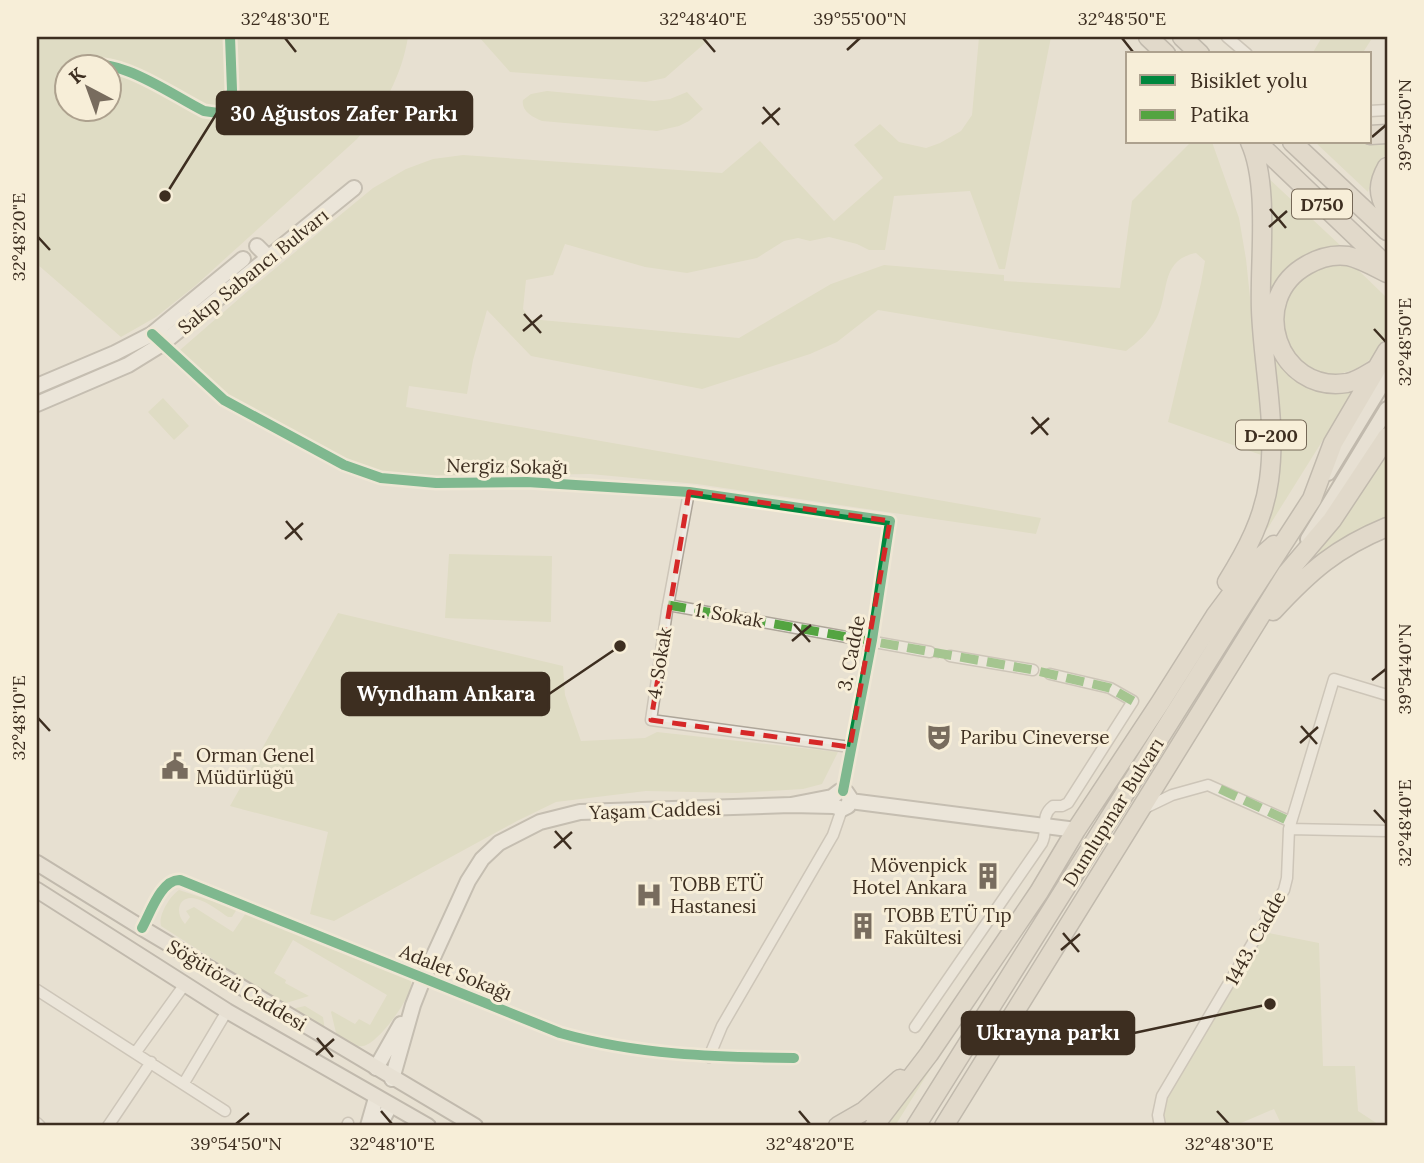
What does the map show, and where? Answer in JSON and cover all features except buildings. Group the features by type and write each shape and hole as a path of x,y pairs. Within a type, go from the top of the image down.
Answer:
{"highway":[{"path":"1148,37 1164,52"},
{"path":"1182,37 1198,52"},
{"name":"D-200","path":"1160,703 1180,658 1252,538 1261,516 1269,480 1271,397 1261,314 1261,204 1257,166 1251,144"},
{"name":"D750","path":"1259,144 1387,266"},
{"path":"1294,144 1387,231"},
{"path":"1387,167 1380,180 1379,189 1387,210"},
{"path":"1382,372 1347,383 1311,380 1300,373 1280,348 1274,314 1285,284 1299,269 1315,260 1346,256 1387,273"},
{"name":"Dumlupınar Bulvarı","path":"916,1126 1312,499 1333,443 1382,372 1387,351"},
{"name":"Dumlupınar Bulvarı","path":"944,1126 1287,573 1332,520 1387,437"},
{"path":"1246,638 1309,573 1328,558 1387,527"},
{"path":"874,1126 929,1054 1039,892 1214,616 1256,561 1292,529"},
{"path":"955,1064 1039,892"},
{"path":"838,1126 864,1111 929,1054"},
{"name":"Dumlupınar Bulvarı","path":"957,1126 969,1086"}],"main road":[{"path":"1287,573 1387,409"},
{"name":"Söğütözü Caddesi","path":"37,863 392,1079 475,1126"},
{"name":"Söğütözü Caddesi","path":"37,890 227,1011 428,1126"},
{"path":"376,1068 376,1098"},
{"path":"390,1106 392,1079"}],"street":[{"path":"1227,37 1245,52"},
{"name":"Sakıp Sabancı Bulvarı","path":"37,386 115,353 157,339 269,258 354,188"},
{"path":"257,246 269,258"},
{"name":"Sakıp Sabancı Bulvarı","path":"37,404 128,365 243,259"},
{"name":"Nergiz Sokağı","path":"157,339 223,400 344,465 381,478 436,483 527,482 689,492 890,521"},
{"name":"4. Sokak","path":"689,492 668,605 651,720 850,747"},
{"name":"3. Cadde","path":"709,1057 722,1026 833,835 872,640 890,521"},
{"name":"1. Sokak","path":"668,605 930,652"},
{"path":"950,656 1033,670"},
{"path":"915,1027 1042,843 1046,834 1046,813 1053,806 1068,803 1133,701 1110,688 1051,674"},
{"name":"1443. Cadde","path":"1160,1126 1158,1115 1162,1096 1284,890 1290,826 1334,679 1387,695"},
{"path":"1139,811 1172,795 1208,785 1290,826 1387,831"},
{"name":"Yaşam Caddesi","path":"392,1079 413,1005 468,881 482,859 499,843 540,822 580,812 840,801 1076,830"},
{"name":"Adalet Sokağı","path":"142,928 166,885 177,880 569,1035 619,1047 709,1057 794,1058"},
{"path":"136,1052 185,984"},
{"path":"37,989 225,1111"},
{"name":"Yaşam Caddesi","path":"376,1068 413,1005"},
{"path":"184,1083 227,1011"},
{"path":"108,1126 151,1062"},
{"path":"369,1126 376,1098"},
{"path":"379,1126 390,1106"}],"highlighted area":[{"path":"689,492 890,521 850,747 651,720"}],"green space":[{"path":"37,37 408,37 401,65 390,91 357,139 195,286 156,317 121,337 37,264"},
{"path":"479,37 712,37 665,78 646,82 510,72"},
{"path":"979,37 1051,37 1005,269 999,269 970,191 894,196 885,250 869,250 829,237 810,241 798,238 784,241 757,258 687,273 645,267 565,244 553,275 526,280 523,309 530,319 739,338 831,284 884,265 1004,275 1004,281 1120,288 1132,201 1189,144 1213,144 1239,218 1246,259 1264,456 1168,422 1205,261 1196,253 1184,257 1171,270 1156,319 1126,351 878,310 837,342 810,354 702,389 531,356 487,310 467,394 409,386 406,407 1041,518 1036,534 697,484 590,474 431,477 391,475 373,471 289,432 227,398 180,350 373,188 406,169 433,159 463,155 722,173 760,141 834,221 883,178 854,145 880,124 899,142 926,148 961,131 972,115"},
{"path":"1322,37 1366,37 1371,40 1363,52 1313,52"},
{"path":"547,91 654,101 670,99 687,92 703,109 679,126 657,131 542,121 525,110 523,100 531,94"},
{"path":"1387,142 1387,153 1377,166 1368,192 1317,144"},
{"path":"1267,177 1341,246 1305,254 1296,260 1281,274 1269,297"},
{"path":"1334,264 1354,266 1387,298 1388,327 1381,347 1363,365 1339,374 1327,374 1314,371 1295,356 1286,338 1284,314 1285,302 1294,285 1311,272"},
{"path":"1272,354 1299,380 1307,384 1353,392 1266,531 1276,485 1281,428"},
{"path":"163,398 189,426 174,440 148,412"},
{"path":"1386,452 1387,520 1346,538 1317,555"},
{"path":"449,554 552,556 551,622 445,618"},
{"path":"338,613 563,666 565,695 581,741 645,738 657,732 838,752 822,784 803,789 737,793 646,791 556,802 334,921 310,914 328,832 230,806"},
{"path":"179,890 237,909 232,917 228,917 201,900 186,899 179,909 185,924 190,917 186,911 194,907 233,932 246,913 405,971 411,980 409,993 377,1038 363,1046 350,1044 337,1037 331,1012 355,1024 359,1019 370,1025 387,995 293,940 274,973 286,980 285,983 309,996 283,1004 161,926 161,917 166,906"},
{"path":"1264,932 1319,943 1323,1066 1355,1066 1358,1111 1381,1126 1282,1126 1274,1109 1234,1126 1165,1126 1162,1112 1167,1095"},
{"path":"305,1006 323,1017 325,1030 291,1009"},
{"path":"943,1049 895,1126 878,1126"}],"tunnel":[{"path":"930,652 950,656"}],"marked path":[{"path":"668,605 1033,670 1110,688 1133,701"},
{"path":"1220,789 1291,822"}],"cycle path":[{"path":"122,70 159,86 204,111 218,113 227,108 232,90 230,37"},
{"path":"152,334 224,400 344,465 381,478 436,483 527,482 689,492 890,521 872,640 843,791"},
{"path":"142,928 162,891 173,881 180,880 560,1033 647,1050 794,1058"}],"place":[{"name":"30 Ağustos Zafer Parkı","path":"165,196"},
{"name":"Wyndham Ankara","path":"620,646"},
{"name":"Paribu Cineverse","path":"939,737"},
{"name":"Orman Genel Müdürlüğü","path":"175,766"},
{"name":"Mövenpick Hotel Ankara","path":"988,876"},
{"name":"TOBB ETÜ Hastanesi","path":"649,895"},
{"name":"TOBB ETÜ Tıp Fakültesi","path":"863,926"},
{"name":"Ukrayna parkı","path":"1270,1004"}]}
